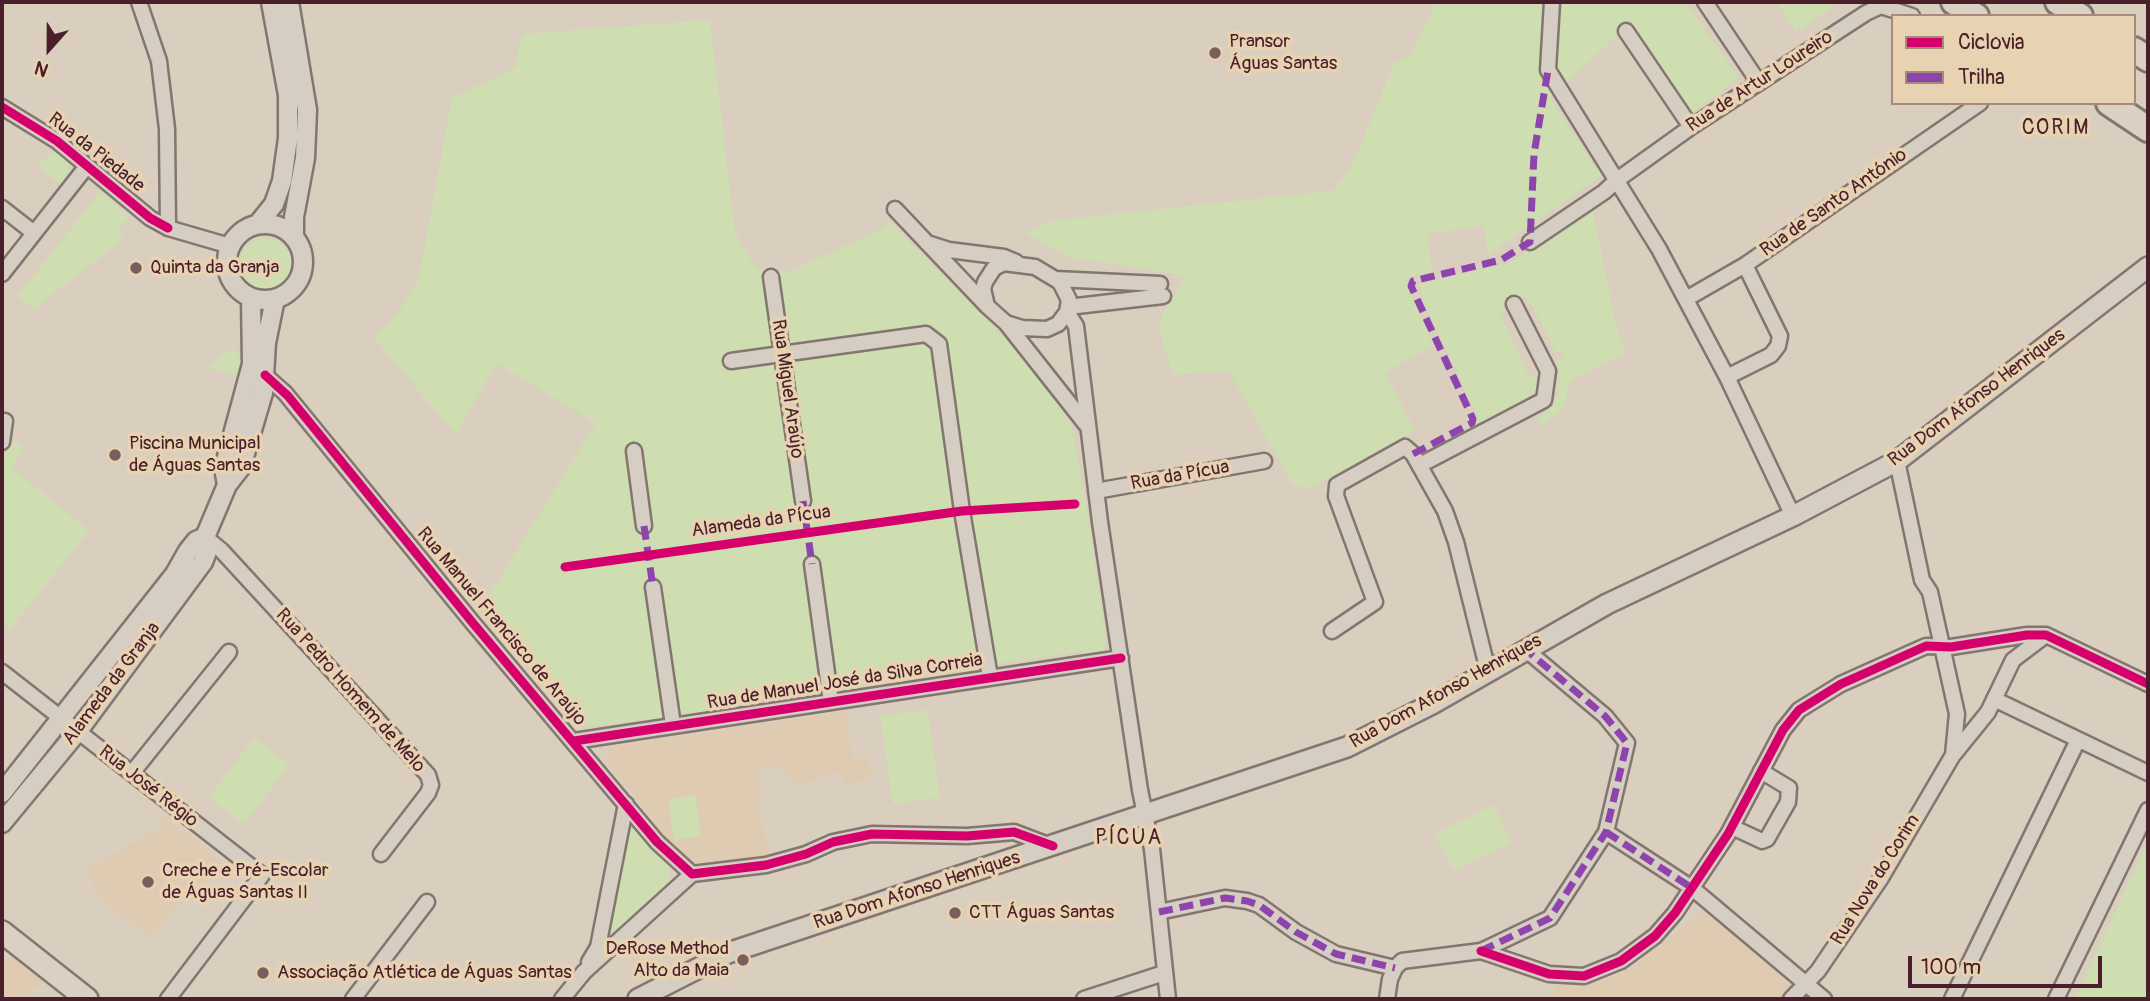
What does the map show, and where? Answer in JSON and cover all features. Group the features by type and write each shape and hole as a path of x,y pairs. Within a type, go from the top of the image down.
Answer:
{"highway":[{"path":"1954,2 1973,14"},
{"path":"2058,2 2077,14"},
{"path":"2112,105 2148,129"}],"main road":[{"name":"Rua Dom Afonso Henriques","path":"638,999 728,953 1348,747 1680,567 1793,516 1897,461 2148,267"},
{"path":"2,932 87,999"}],"street":[{"path":"139,2 159,61 167,129 167,228"},
{"path":"271,2 307,133 294,217 294,236"},
{"path":"258,224 274,204 282,181 296,94 289,2"},
{"path":"1552,2 1548,69 1686,299 1727,377 1793,516"},
{"path":"1705,2 1759,83"},
{"name":"Rua de Artur Loureiro","path":"1530,242 1605,192 1617,180 1691,127 1866,13 1881,6 1905,14"},
{"path":"1626,30 1691,127"},
{"name":"Rua de Santo António","path":"1686,299 1745,265 1977,105"},
{"name":"Rua da Piedade","path":"2,107 57,141 150,218 167,228 230,246"},
{"path":"2,274 87,166"},
{"path":"2,208 34,233"},
{"path":"895,209 1006,323 1089,428"},
{"path":"271,224 294,236 301,247 303,273 297,285 275,299 251,298 232,282 227,258 230,246 246,228 271,224"},
{"path":"927,243 949,250 1004,257 1035,267 1056,279 1066,292 1068,309 1076,326 1096,491 1144,814 1152,849 1168,999"},
{"path":"987,306 983,289 988,275 1004,263 1017,263"},
{"path":"1727,377 1771,355 1778,346 1780,336 1745,265"},
{"name":"Rua Miguel Araújo","path":"771,277 803,501"},
{"path":"1006,323 1022,328 1047,329 1058,324 1068,309 1162,290 1056,279"},
{"name":"Alameda da Granja","path":"2,823 78,731 191,580 208,550 205,537 227,485 241,467 263,393 251,298"},
{"name":"Alameda da Granja","path":"258,370 275,299"},
{"path":"1420,465 1538,406 1544,400 1548,371 1514,304"},
{"path":"731,361 926,334 939,344 962,511 990,677"},
{"name":"Rua Manuel Francisco de Araújo","path":"258,370 285,393 472,622 657,842 692,874"},
{"path":"2,442 5,421"},
{"path":"1332,631 1375,602 1336,496 1337,485 1384,456 1405,447 1420,465 1445,511 1456,542 1488,671"},
{"path":"634,451 644,526"},
{"name":"Rua da Pícua","path":"1096,491 1264,461"},
{"name":"Rua Nova do Corim","path":"1897,461 1922,580 1930,592 1957,714 1953,755"},
{"name":"Alameda da Granja","path":"2,793 175,574 188,551 196,541 205,537"},
{"name":"Rua Pedro Homem de Melo","path":"205,537 221,550 428,775 431,785 428,793 381,854"},
{"path":"812,564 831,702"},
{"path":"653,587 673,725"},
{"path":"1481,951 1549,974 1584,976 1621,961 1655,936 1692,888 1731,827 1783,730 1799,710 1841,684 1926,646 1944,647 2046,635 2148,684"},
{"name":"Rua Nova do Corim","path":"1791,999 1808,984 1881,878 1953,755 1988,712 2013,660 2046,635"},
{"path":"2003,638 2010,647 2013,660"},
{"path":"1387,999 1395,968 1402,961 1481,951 1550,918 1606,832 1627,743 1605,716 1525,649"},
{"path":"132,773 229,652"},
{"name":"Rua de Manuel José da Silva Correia","path":"574,741 1121,658"},
{"name":"Rua José Régio","path":"2,672 262,875 167,999"},
{"path":"1994,699 2148,773"},
{"path":"1952,999 2078,740"},
{"path":"1731,827 1762,841 1767,839 1788,802 1789,788 1761,771"},
{"path":"584,972 598,947 626,804"},
{"path":"2056,999 2148,810"},
{"path":"562,999 584,972 692,874 766,865 806,854 833,842 872,834 967,836 1014,832 1053,846"},
{"path":"1606,832 1692,888 1824,999"},
{"path":"1159,912 1224,898 1247,901 1259,905 1296,932 1336,954 1395,968"},
{"path":"352,999 427,902"},
{"path":"1084,999 1164,973"}],"shaded area":[{"path":"846,711 849,742 854,759 864,757 875,775 846,786 840,771 803,784 794,781 780,766 758,768 762,790 758,803 770,860 702,865 693,861 661,837 643,818 641,804 605,759 607,752 614,747"},
{"name":"Creche e Pré-Escolar de Águas Santas II","path":"164,816 222,862 191,898 184,894 150,937 98,899 100,895 84,871 157,829"},
{"path":"1705,910 1793,977 1792,986 1779,999 1547,999 1556,986 1590,985 1626,971"},
{"path":"14,958 47,982 14,999 2,999 2,965"}],"green space":[{"path":"1436,2 1685,2 1739,78 1690,114 1629,24 1550,98 1595,168 1599,166 1605,173 1488,255 1484,225 1427,234 1432,271 1405,278 1434,346 1385,372 1414,430 1308,490 1292,483 1229,371 1173,375 1159,329 1163,313 1187,276 1068,257 1026,233 1056,220 1333,191 1352,165 1395,62 1410,57"},
{"path":"1777,2 1839,2 1796,32"},
{"path":"710,20 735,232 755,268 789,272 884,228 888,220 1014,348 1058,398 1072,428 1087,510 1105,634 1106,648 1098,654 1085,656 1084,651 720,705 720,711 589,726 576,715 485,602 596,423 496,363 456,435 374,337 394,319 418,282 452,98 515,68 522,34"},
{"path":"55,150 67,161 69,173 61,185 38,166"},
{"path":"101,191 129,217 117,231 124,239 34,309 18,296"},
{"path":"1593,211 1615,322 1625,353 1571,380 1563,409 1542,426 1537,418 1547,411 1558,395 1560,378 1556,362 1564,360 1562,352 1556,352 1531,304 1524,296 1504,305 1505,311 1500,315 1529,377 1538,374 1537,390 1523,400 1524,404 1476,424 1477,415 1425,305 1419,284 1506,264"},
{"path":"265,238 275,240 283,246 289,254 289,274 283,282 275,288 265,290 255,288 247,282 241,274 239,264 241,254 247,246 255,240"},
{"path":"233,347 241,360 238,392 233,391 236,375 208,368"},
{"path":"15,441 24,449 11,467 89,531 10,629 2,622 2,458"},
{"path":"927,710 940,797 893,804 880,716"},
{"path":"254,738 289,765 244,824 209,798"},
{"path":"695,795 701,836 674,840 668,799"},
{"path":"1494,805 1512,843 1454,870 1435,834"},
{"path":"633,824 670,870 670,880 618,937 608,926 627,827"},
{"path":"2148,841 2148,999 2075,999"}],"marked path":[{"path":"1413,454 1472,423 1473,419 1411,286 1413,281 1501,260 1530,242 1534,154 1548,70"},
{"path":"803,501 812,564"},
{"path":"644,526 653,587"},
{"path":"1481,951 1550,918 1606,832 1627,743 1605,716 1525,649"},
{"path":"1606,832 1692,888"},
{"path":"1159,912 1225,898 1247,901 1259,905 1296,932 1336,954 1395,968"}],"cycle path":[{"path":"2,107 57,141 150,218 168,228"},
{"path":"265,375 288,396 472,622 657,842 692,874 766,865 806,854 833,842 872,834 967,836 1014,832 1053,846"},
{"name":"Alameda da Pícua","path":"565,567 962,511 1075,504"},
{"path":"1481,951 1549,974 1584,976 1621,961 1655,936 1675,913 1728,834 1783,730 1799,710 1841,684 1926,646 1951,647 2027,635 2046,635 2148,684"},
{"path":"574,741 1121,658"}],"place":[{"name":"Pransor Águas Santas","path":"1215,53"},
{"name":"Quinta da Granja","path":"136,268"},
{"name":"Piscina Municipal de Águas Santas","path":"115,455"},
{"name":"Creche e Pré-Escolar de Águas Santas II","path":"148,882"},
{"name":"CTT Águas Santas","path":"955,913"},
{"name":"DeRose Method Alto da Maia","path":"743,960"},
{"name":"Associação Atlética de Águas Santas","path":"263,973"}],"district":[{"name":"CORIM","path":"2056,129"},
{"name":"PÍCUA","path":"1129,839"}]}
